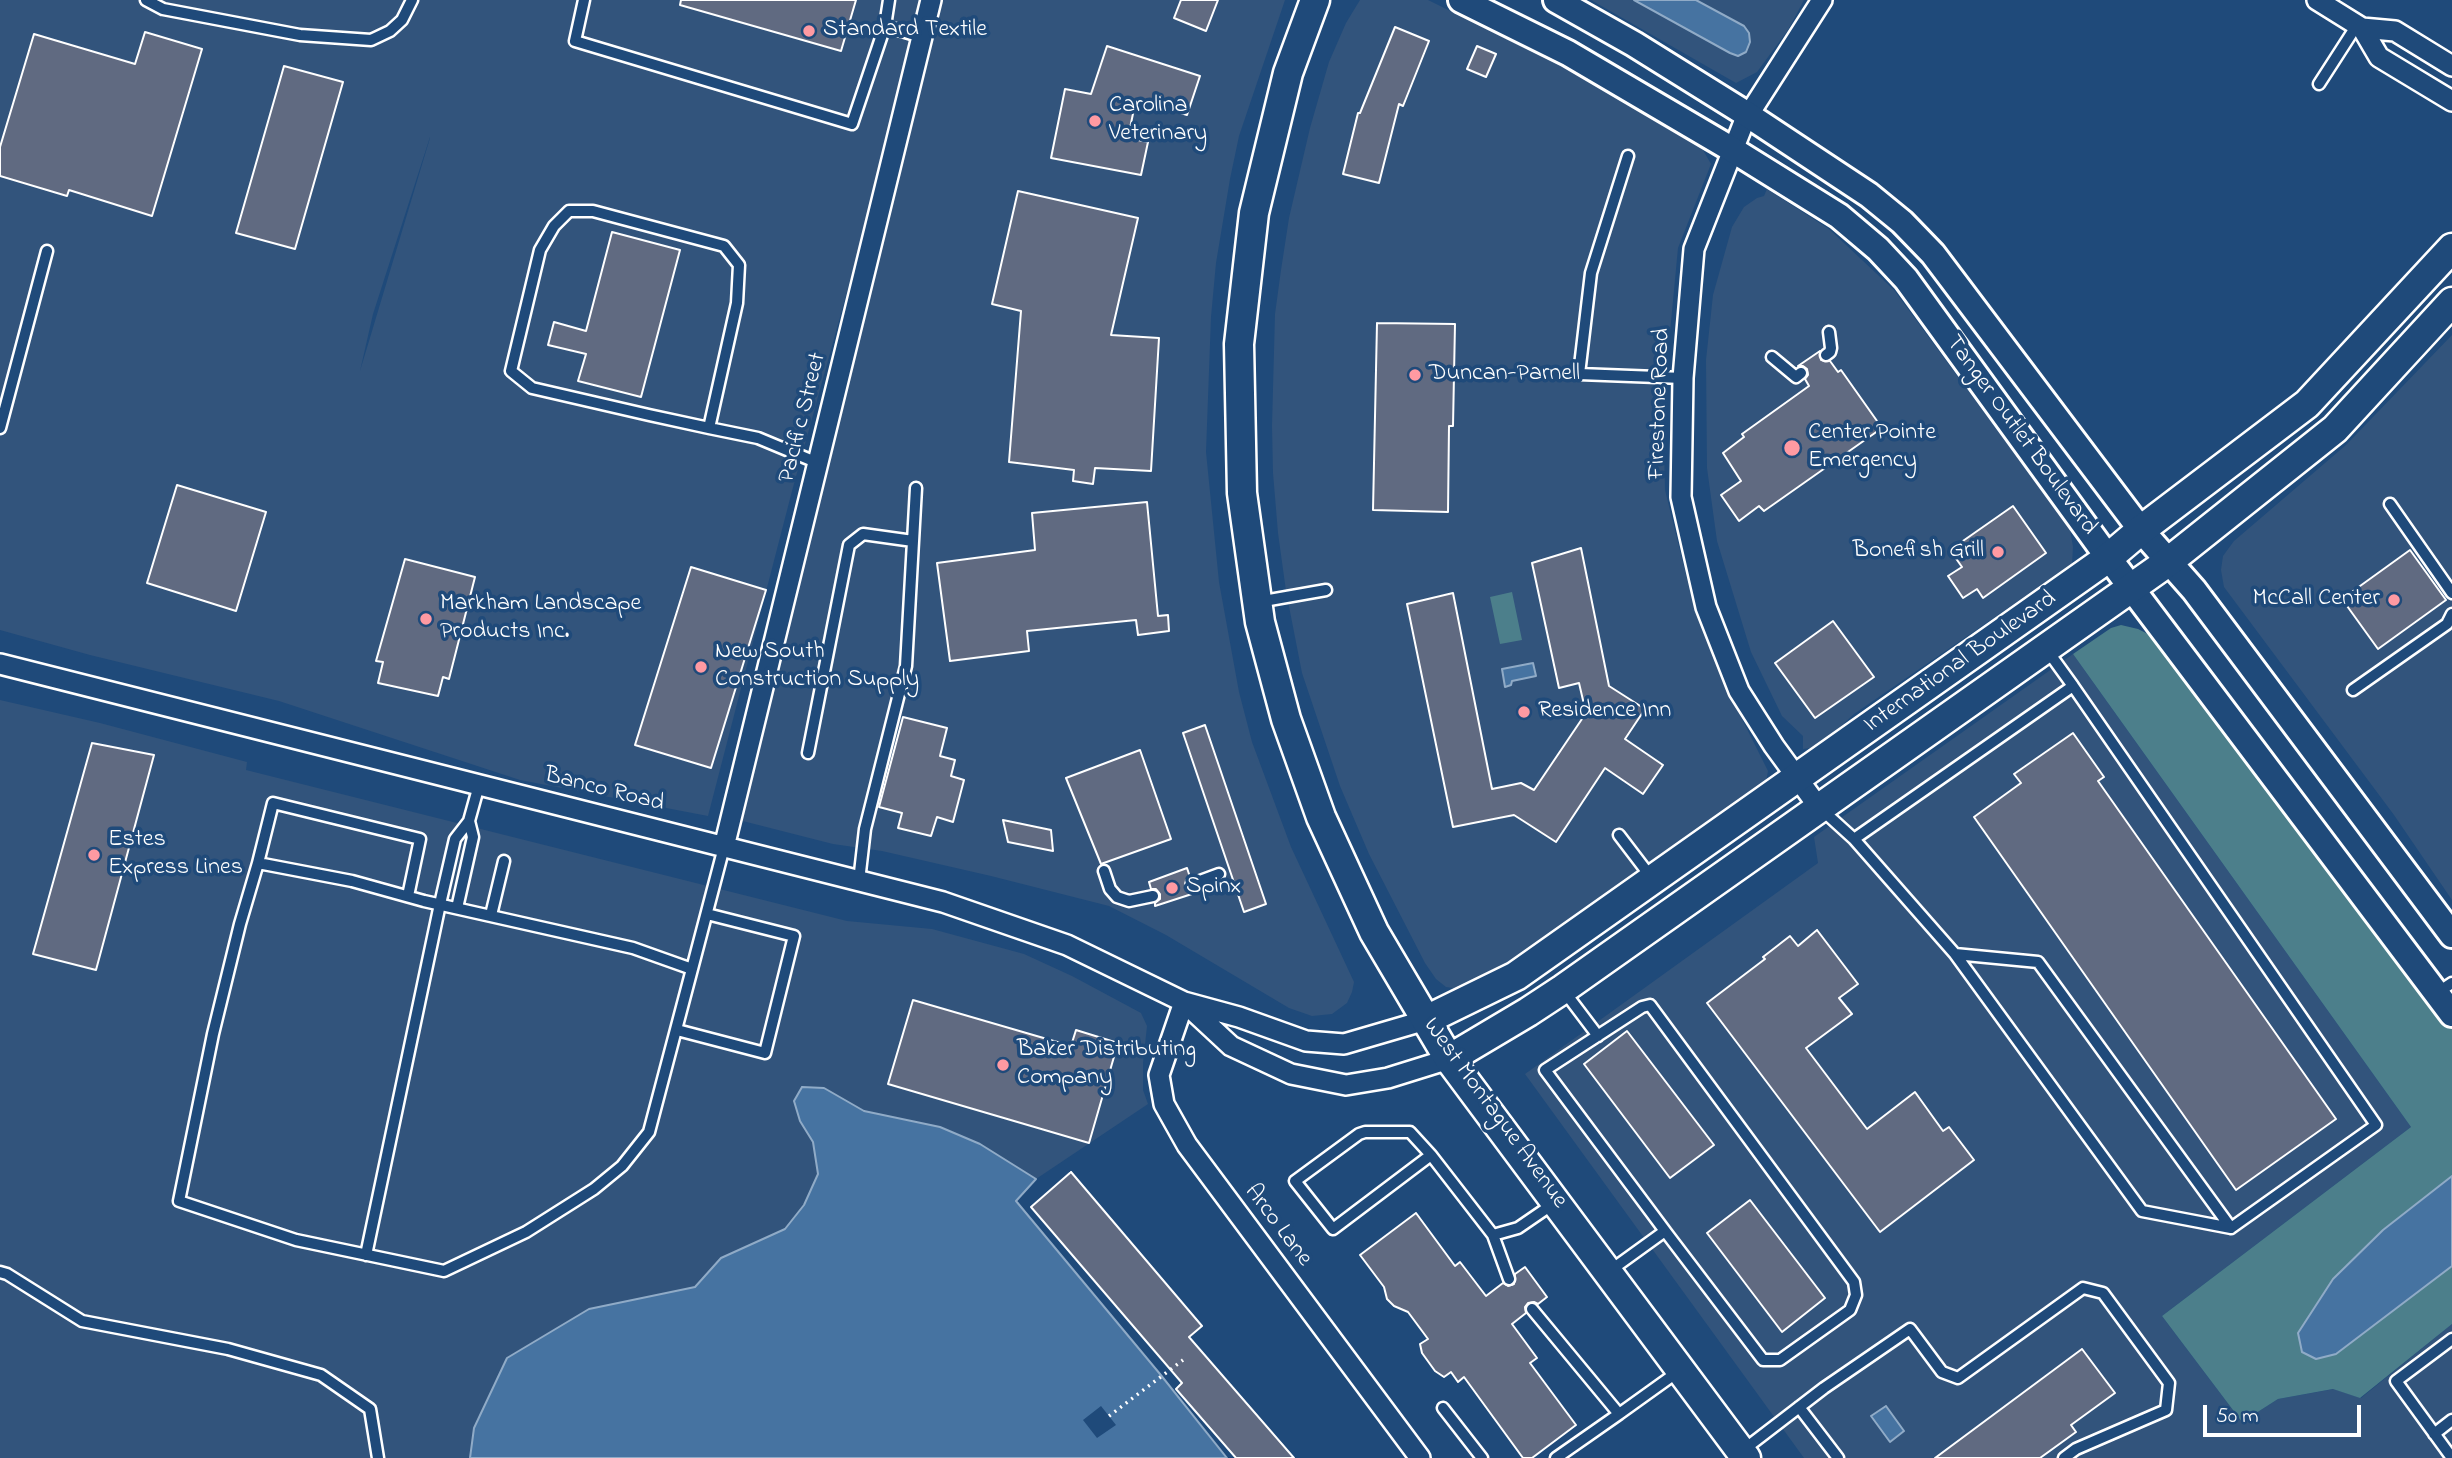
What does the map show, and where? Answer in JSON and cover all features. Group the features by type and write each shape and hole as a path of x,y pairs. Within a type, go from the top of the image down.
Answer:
{"main road":[{"name":"West Montague Avenue","path":"1315,0 1287,72 1254,213 1239,344 1242,493 1261,622 1286,719 1321,817 1374,932 1449,1059 1744,1455"},
{"name":"International Boulevard","path":"1426,1020 1516,975 1798,779 2108,558 2307,404 2452,248"},
{"name":"International Boulevard","path":"1449,1059 1563,989 2168,562 2335,429 2452,302"}],"street":[{"name":"Pacific Street","path":"724,847 931,0"},
{"name":"Tanger Outlet Boulevard","path":"1461,0 1568,54 1733,149 1839,216 1878,250 1906,279 2108,558 2444,988 2452,1014"},
{"name":"Tanger Outlet Boulevard","path":"1556,0 1634,44 1748,115 1869,195 1902,222 1933,254 2141,530 2194,590 2452,935"},
{"name":"Firestone Road","path":"1820,809 1752,714 1739,691 1706,607 1681,497 1683,378 1694,249 1748,115 1822,0"},
{"path":"2317,0 2359,27 2379,57 2452,101"},
{"path":"2359,27 2395,31 2452,66"},
{"name":"Banco Road","path":"0,664 943,902 1066,945 1184,1002 1239,1017 1306,1041 1345,1044 1426,1020"},
{"name":"Banco Road","path":"1184,1002 1231,1046 1291,1074 1346,1085 1388,1078 1449,1059"},
{"name":"Arco Lane","path":"1184,1002 1159,1075 1164,1104 1201,1165 1420,1458"}],"lane":[{"path":"146,0 163,9 300,35 371,40 396,26 412,0"},
{"path":"584,0 575,41 852,124 885,26 889,0"},
{"path":"885,26 922,37"},
{"path":"2319,84 2359,27"},
{"path":"1628,156 1591,273 1579,374 1683,378"},
{"path":"709,428 737,303 738,265 724,246 593,211 569,211 554,226 540,250 511,371 532,388 709,428 758,438 818,463"},
{"path":"0,428 47,251"},
{"path":"1826,355 1831,348 1829,332"},
{"path":"1773,357 1796,377 1801,373"},
{"path":"859,881 865,829 906,666 916,488"},
{"path":"2390,504 2452,593"},
{"path":"808,753 849,545 863,534 913,541"},
{"path":"1258,602 1326,590"},
{"path":"2353,690 2447,624 2452,614"},
{"path":"1820,809 1854,839 1955,954 2142,1211 2231,1228 2376,1125 2046,649"},
{"path":"1854,839 2073,686"},
{"path":"366,1255 439,904 455,839 469,821 480,785"},
{"path":"408,896 420,839 273,803 216,1022 179,1202 296,1240 444,1270 526,1232 594,1189 622,1166 649,1132 724,847"},
{"path":"457,908 473,837 469,821"},
{"path":"1619,835 1653,881"},
{"path":"491,915 504,861"},
{"path":"258,863 352,881 439,904 633,948 692,969"},
{"path":"1104,871 1110,889 1117,897 1129,901 1153,896"},
{"path":"1192,884 1219,874"},
{"path":"677,1030 765,1053 794,936 708,914"},
{"path":"1955,954 2038,962 2231,1228"},
{"path":"1563,989 1598,1036"},
{"path":"1650,1005 1854,1282 1856,1295 1850,1310 1780,1360 1763,1360 1665,1231 1545,1070 1642,1007 1650,1005"},
{"path":"1431,1155 1333,1229 1295,1181 1359,1134 1410,1132 1431,1155 1493,1235 1509,1279"},
{"path":"1493,1235 1518,1228 1556,1201"},
{"path":"1607,1272 1665,1231"},
{"path":"0,1272 82,1321 228,1349 321,1375 370,1409 378,1458"},
{"path":"1744,1455 1799,1407 1910,1329 1942,1371 1958,1378 2083,1288 2103,1293 2169,1383 2166,1410 2076,1448 2064,1458"},
{"path":"1532,1309 1619,1414"},
{"path":"2452,1339 2396,1381 2452,1458"},
{"path":"1556,1458 1680,1370"},
{"path":"1799,1407 1838,1458"},
{"path":"1443,1408 1482,1458"},
{"path":"2434,1434 2452,1420"}],"path":[{"path":"1109,1416 1183,1360"}],"shaded area":[{"path":"0,0 924,0 708,816 520,780 279,701 0,630","holes":["430,137 360,371 373,314"]},
{"path":"931,0 1285,0 1239,136 1230,179 1216,263 1211,317 1206,452 1219,582 1239,692 1252,742 1291,847 1354,982 1347,1003 1332,1014 1312,1016 1289,1008 1166,935 1109,906 991,876 882,851 833,844 731,818"},
{"path":"1360,0 1428,0 1564,67 1703,150 1711,164 1678,248 1663,406 1665,490 1691,595 1726,687 1768,771 1766,782 1758,791 1503,969 1460,989 1446,987 1436,979 1425,963 1369,854 1340,786 1302,673 1278,533 1272,426 1275,314 1289,218 1329,62 1346,23"},
{"path":"1591,0 1804,0 1788,30 1757,72 1736,83"},
{"path":"1634,0 1696,0 1744,26 1749,33 1750,42 1746,52 1738,56 1730,53"},
{"path":"1767,189 1829,229 1894,290 2070,529 2073,547 2072,564 1854,714 1821,745 1803,749 1803,736 1782,716 1751,652 1717,541 1707,468 1706,360 1713,295 1732,227 1744,207 1764,196"},
{"path":"2452,335 2452,900 2394,815 2224,587 2221,570 2223,556 2234,541 2346,445"},
{"path":"2073,654 2411,1127 2162,1316 2242,1422 2278,1399 2334,1389 2361,1398 2452,1324 2452,1458 1804,1458 1525,1074 1818,863 1814,837"},
{"path":"1533,663 1536,676 1512,681 1511,685 1505,687 1502,669"},
{"path":"0,700 247,762 246,770 847,921 932,929 1024,954 1141,1013 1147,1026 1143,1090 1148,1104 1036,1179 980,1144 940,1127 864,1111 824,1088 800,1121 813,1142 818,1174 806,1202 785,1229 721,1258 695,1287 589,1309 474,1428 470,1458 0,1458"},
{"path":"802,1087 824,1088 864,1111 940,1127 980,1144 1036,1179 1016,1201 1227,1458 470,1458 474,1428 507,1358 589,1309 695,1287 721,1258 785,1229 804,1205 818,1174 813,1142 800,1121 794,1101"},
{"path":"2452,1176 2452,1266 2336,1354 2316,1359 2302,1352 2298,1333 2333,1279 2383,1230"},
{"path":"1886,1406 1904,1431 1890,1442 1871,1416"}],"green space":[{"path":"1512,592 1522,640 1500,644 1490,597"},
{"path":"2121,625 2148,634 2452,1028 2452,1176 2383,1230 2333,1279 2298,1333 2336,1354 2452,1266 2452,1324 2360,1398 2333,1389 2278,1399 2242,1422 2162,1316 2411,1127 2073,654 2111,628"}],"pier":[{"path":"1101,1406 1116,1425 1097,1438 1083,1420"}],"building":[{"name":"Standard Textile","path":"681,0 856,0 841,51 680,5"},
{"path":"1181,0 1218,0 1206,31 1174,18"},
{"path":"1395,27 1429,41 1403,106 1399,104 1379,183 1343,174 1358,113"},
{"path":"145,32 202,49 152,216 69,190 67,196 0,176 0,147 34,34 135,64"},
{"path":"1107,46 1200,76 1187,115 1136,99 1128,138 1148,142 1141,175 1051,158 1065,89 1091,94"},
{"path":"1477,46 1496,54 1486,77 1467,69"},
{"path":"284,66 343,82 295,249 236,233"},
{"path":"1018,191 1138,218 1111,335 1159,338 1151,471 1095,468 1093,484 1073,481 1074,470 1009,462 1021,311 992,304"},
{"path":"612,232 680,250 641,397 578,381 586,354 548,345 554,322 586,331"},
{"name":"Duncan-Parnell","path":"1377,323 1455,324 1453,426 1449,426 1448,512 1373,510"},
{"name":"Center Pointe Emergency","path":"1820,351 1821,360 1830,361 1838,372 1841,370 1882,428 1764,511 1759,506 1739,521 1721,495 1741,481 1723,453 1744,437 1742,434 1809,386 1805,379 1808,375 1807,369 1798,366"},
{"path":"177,485 266,512 236,611 147,583"},
{"path":"1147,502 1158,616 1168,615 1169,631 1138,635 1136,620 1027,631 1029,651 950,661 937,563 1035,550 1032,513"},
{"name":"Bonefish Grill","path":"2013,506 2046,553 1983,598 1977,589 1963,598 1948,576 1962,567 1950,550"},
{"path":"1581,548 1609,686 1645,709 1625,739 1663,765 1643,794 1605,768 1556,842 1514,815 1453,827 1407,604 1453,593 1492,789 1521,783 1534,790 1586,713 1579,683 1559,688 1532,563"},
{"name":"McCall Center","path":"2410,550 2446,600 2378,649 2342,599"},
{"name":"Markham Landscape Products Inc.","path":"405,559 475,577 449,679 443,677 438,696 378,683 383,662 376,661"},
{"name":"New South Construction Supply","path":"691,567 766,590 711,768 635,745"},
{"path":"1833,621 1874,677 1815,718 1775,663"},
{"path":"903,717 947,728 940,756 955,760 951,776 964,780 953,822 937,817 931,836 898,828 902,813 879,807"},
{"name":"Spinx","path":"1205,725 1266,904 1244,912 1183,733"},
{"path":"2073,733 2104,777 2098,781 2336,1119 2236,1190 1974,817 2021,783 2014,774"},
{"name":"Estes Express Lines","path":"92,743 154,755 96,970 33,954"},
{"name":"Spinx","path":"1140,750 1171,839 1101,864 1066,778"},
{"path":"1003,820 1051,830 1053,851 1008,842"},
{"name":"Spinx","path":"1187,868 1190,877 1185,886 1195,893 1155,906 1160,894 1156,889 1151,889 1149,882"},
{"path":"1817,930 1858,984 1839,998 1852,1014 1806,1048 1867,1129 1915,1092 1943,1131 1949,1127 1974,1160 1880,1232 1707,1003 1765,959 1763,957 1790,936 1798,946"},
{"name":"Baker Distributing Company","path":"913,1000 1071,1046 1076,1030 1118,1043 1089,1143 888,1084"},
{"path":"1627,1031 1714,1145 1670,1178 1584,1064"},
{"path":"1071,1172 1202,1326 1189,1337 1294,1458 1236,1458 1176,1389 1182,1383 1031,1207"},
{"path":"1750,1200 1825,1298 1782,1332 1707,1233"},
{"path":"1416,1213 1455,1266 1460,1262 1486,1296 1503,1283 1508,1286 1514,1284 1515,1274 1525,1267 1547,1297 1538,1304 1528,1303 1525,1307 1526,1313 1512,1324 1537,1358 1530,1363 1576,1425 1532,1458 1523,1458 1464,1377 1458,1382 1451,1372 1444,1377 1435,1371 1422,1353 1420,1344 1428,1339 1408,1312 1394,1306 1387,1299 1384,1287 1360,1255"},
{"path":"2082,1349 2115,1393 2071,1425 2076,1432 2040,1458 1935,1458"}],"place":[{"name":"Standard Textile","path":"809,31"},
{"name":"Carolina Veterinary","path":"1095,121"},
{"name":"Duncan-Parnell","path":"1415,375"},
{"name":"Center Pointe Emergency","path":"1792,448"},
{"name":"Bonefish Grill","path":"1998,552"},
{"name":"McCall Center","path":"2394,600"},
{"name":"Markham Landscape Products Inc.","path":"426,619"},
{"name":"New South Construction Supply","path":"701,667"},
{"name":"Residence Inn","path":"1524,712"},
{"name":"Estes Express Lines","path":"94,855"},
{"name":"Spinx","path":"1172,888"},
{"name":"Baker Distributing Company","path":"1003,1065"}]}
